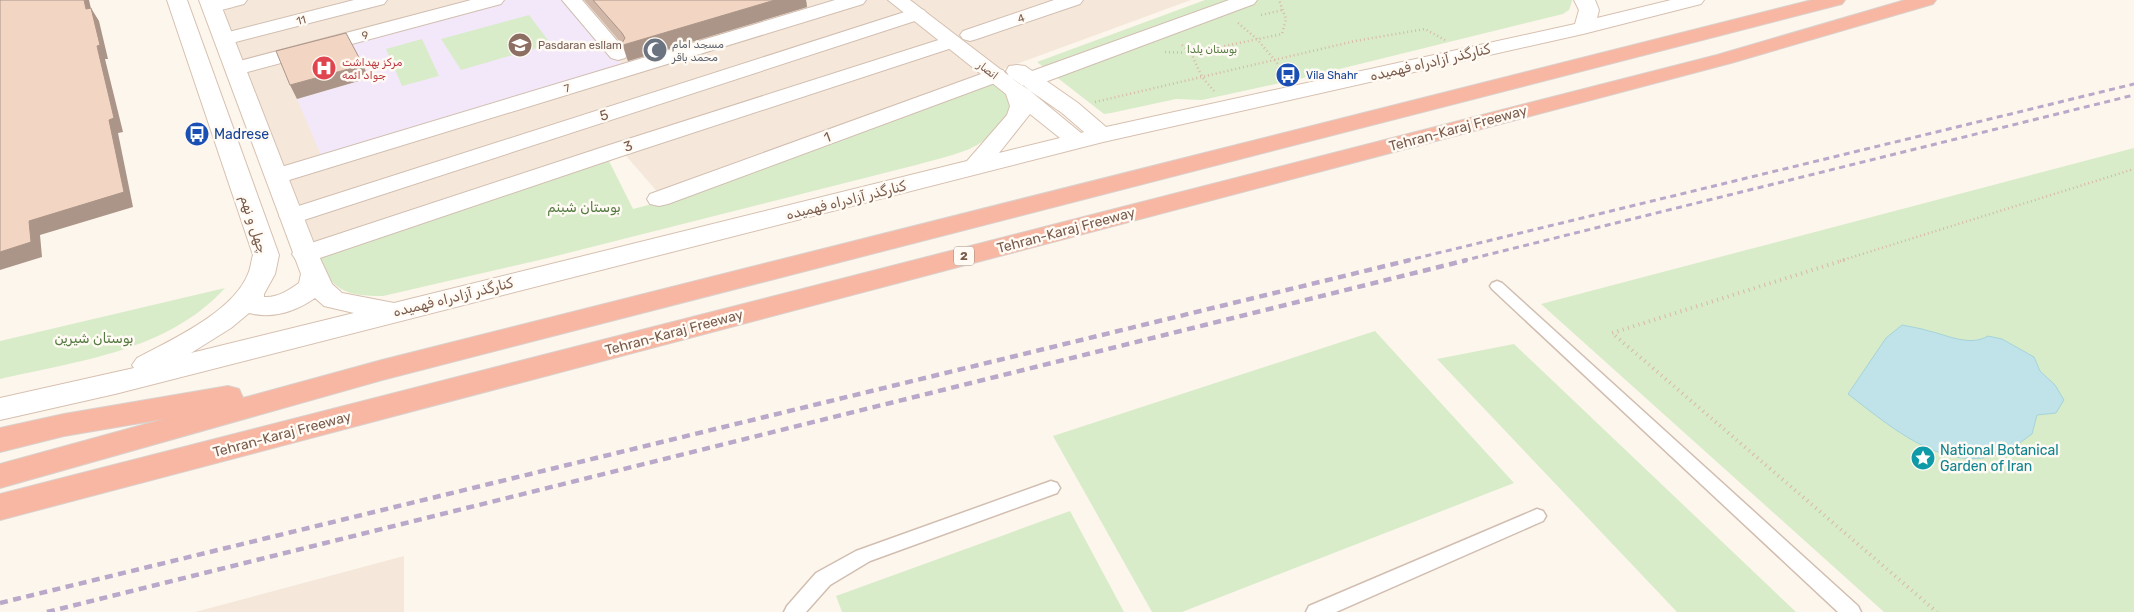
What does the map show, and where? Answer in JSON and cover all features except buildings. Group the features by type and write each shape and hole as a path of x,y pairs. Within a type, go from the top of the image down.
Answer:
{"highway":[{"path":"0,476 382,370 1835,0"},
{"name":"Tehran-Karaj Freeway","path":"0,507 1724,58 1926,0"},
{"path":"0,440 64,425 382,370"}],"street":[{"name":"چهل و نهم","path":"115,383 199,336 237,308 250,294 262,274 266,255 177,0"},
{"path":"237,0 210,3 321,289 334,300 394,312"},
{"name":"11","path":"224,39 377,0"},
{"name":"9","path":"236,69 494,0"},
{"path":"572,0 618,54"},
{"name":"7","path":"277,176 856,0"},
{"name":"انصار","path":"898,0 925,4 996,75 1070,108 1101,135"},
{"name":"4","path":"960,38 1073,0"},
{"path":"1585,11 1617,10 1626,6 1629,0"},
{"path":"1652,0 1686,2"},
{"name":"کنارگذر آزادراه فهمیده","path":"0,409 115,383 1076,141 1469,53 1585,11 1686,2"},
{"name":"5","path":"292,216 925,4"},
{"path":"974,168 1018,117 1021,106 1022,85 1249,12"},
{"name":"انصار","path":"960,38 1022,85 1076,141"},
{"name":"3","path":"310,264 611,152 960,38"},
{"name":"1","path":"659,199 996,75"},
{"path":"250,294 252,301 258,306 278,306 291,301 312,287 310,264"}],"lane":[{"path":"1497,286 1851,612"},
{"path":"794,612 823,579 863,556 1051,488"},
{"path":"1316,612 1537,516"}],"path":[{"path":"1162,51 1191,53 1282,34 1286,19 1279,0"},
{"path":"1283,10 1249,12 1235,21 1257,39 1288,75"},
{"path":"1070,108 1354,41 1425,29 1469,53"},
{"path":"1177,40 1191,53 1202,77 1219,97"},
{"path":"1938,612 1612,333 2134,169"}],"shaded area":[{"path":"214,0 1191,0 660,195 621,150 313,249"},
{"path":"494,0 568,0 627,70 324,162 297,99 369,78 349,39"},
{"path":"404,556 404,612 195,612"}],"green space":[{"name":"بوستان یلدا","path":"1205,0 1572,1 1569,10 1563,14 1299,79 1202,100 1176,99 1104,114 1037,62"},
{"path":"529,15 551,44 461,70 441,39"},
{"path":"422,39 439,76 402,86 386,49"},
{"name":"بوستان شبنم","path":"993,79 1007,94 1010,104 1008,113 998,129 974,147 916,165 548,258 383,296 359,295 342,289 328,277 316,257 607,157 633,209 671,199"},
{"name":"National Botanical Garden of Iran","path":"2134,148 2134,612 1884,612 1541,304"},
{"name":"بوستان شیرین","path":"225,288 202,309 177,326 149,340 90,359 0,379 0,341"},
{"path":"1375,331 1514,483 1182,612 1152,612 1053,436"},
{"path":"1514,344 1796,612 1677,612 1437,359"},
{"path":"1070,511 1124,612 842,612 836,596"}],"water":[{"path":"1902,325 1966,340 1981,339 1988,336 2002,339 2034,357 2040,371 2055,385 2064,400 2056,413 2037,415 2032,434 2003,453 1981,458 1960,458 1940,453 1920,444 1882,420 1848,394 1886,338"}],"railway":[{"path":"1405,261 2134,84"},
{"path":"1462,261 2134,95"},
{"path":"0,603 1410,260"},
{"path":"47,612 1467,260"}],"place":[{"name":"Pasdaran esllam","path":"520,45"},
{"name":"مسجد امام محمد باقر","path":"655,50"},
{"name":"مرکز بهداشت جواد ائمه","path":"324,68"},
{"name":"Vila Shahr","path":"1288,75"},
{"name":"Madrese","path":"197,134"},
{"name":"National Botanical Garden of Iran","path":"1923,458"}]}
